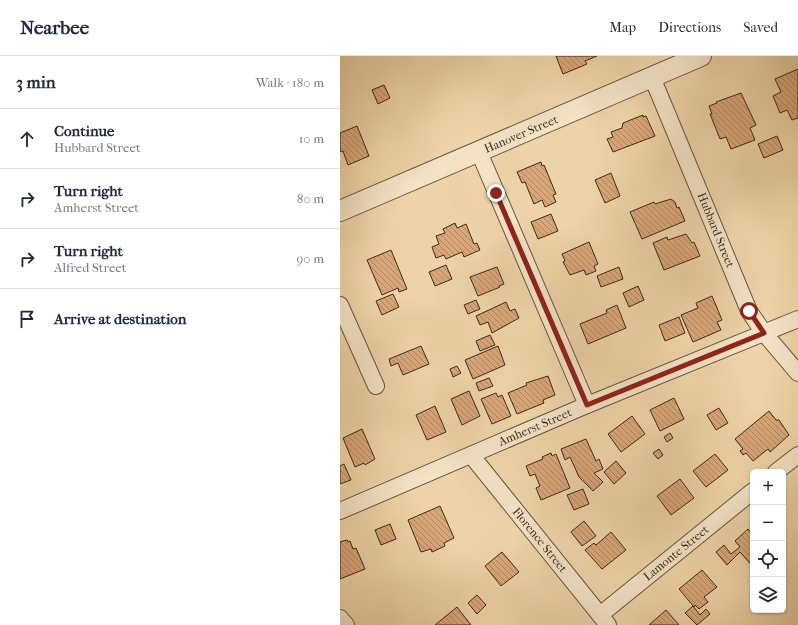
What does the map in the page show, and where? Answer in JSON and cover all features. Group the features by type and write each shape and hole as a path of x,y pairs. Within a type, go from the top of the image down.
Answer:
{"street":[{"name":"Hanover Street","path":"340,211 701,56"},
{"name":"Hubbard Street","path":"652,77 749,311 764,333 798,373"},
{"path":"479,152 587,405"},
{"path":"340,305 376,386"},
{"name":"Amherst Street","path":"340,511 587,405 798,319"},
{"name":"Florence Street","path":"471,455 604,620"},
{"path":"780,469 798,455"},
{"name":"Lamonte Street","path":"604,620 750,494"},
{"path":"340,618 346,625"}],"building":[{"path":"556,56 597,56 585,61 587,64 563,74"},
{"path":"798,69 798,118 792,120 787,110 780,113 773,96 781,92 775,79"},
{"path":"384,85 390,98 378,104 372,90"},
{"path":"741,93 756,125 750,128 755,140 731,149 726,137 720,139 710,114 712,114 709,106"},
{"path":"643,115 643,117 646,116 655,136 613,152 607,139 613,137 611,132 622,128 623,123"},
{"path":"357,126 369,156 348,165 343,151 341,152 340,149 340,133"},
{"path":"777,136 783,150 764,158 758,144"},
{"path":"541,162 542,166 544,165 556,194 553,195 556,202 545,207 542,200 534,204 525,182 522,183 517,172"},
{"path":"611,173 620,196 605,203 595,180"},
{"path":"671,199 675,202 677,208 679,207 685,221 642,239 630,212 654,202 655,204"},
{"path":"551,214 558,231 538,239 531,222"},
{"path":"455,223 457,228 466,224 474,244 477,243 480,250 464,257 462,252 446,259 444,255 436,258 432,247 439,244 436,236 445,233 443,229"},
{"path":"686,234 692,243 694,242 700,256 664,270 653,243 667,237 668,240"},
{"path":"589,242 598,264 594,266 596,271 586,275 584,270 570,275 563,262 565,261 562,254"},
{"path":"391,250 407,289 399,292 398,288 382,295 367,260"},
{"path":"446,265 452,279 435,286 429,272"},
{"path":"497,267 504,284 478,296 470,277"},
{"path":"619,267 623,279 601,287 597,276"},
{"path":"638,286 644,300 629,307 623,293"},
{"path":"393,294 399,307 382,315 376,301"},
{"path":"712,296 722,320 717,322 721,330 693,342 681,315 698,308 696,303"},
{"path":"476,300 480,309 468,314 464,305"},
{"path":"506,302 510,311 515,309 519,318 492,333 488,322 480,325 476,316"},
{"path":"617,305 626,328 588,344 580,324 607,313 606,310"},
{"path":"679,317 685,333 665,341 659,325"},
{"path":"490,335 495,345 480,351 476,341"},
{"path":"421,346 429,364 403,375 398,363 391,366 389,359"},
{"path":"498,346 505,365 473,379 465,360"},
{"path":"457,366 461,373 453,377 450,369"},
{"path":"548,376 555,395 543,400 544,403 517,414 508,393 527,385 526,383"},
{"path":"489,378 493,386 479,391 476,383"},
{"path":"469,391 480,416 462,425 451,399"},
{"path":"496,393 498,397 502,395 511,416 492,424 481,399"},
{"path":"674,398 684,419 660,431 650,410"},
{"path":"435,406 446,432 427,440 416,415"},
{"path":"719,408 728,423 716,430 707,415"},
{"path":"769,411 776,420 779,420 789,435 770,452 768,449 753,461 746,453 743,455 740,451 743,449 735,439"},
{"path":"632,416 645,434 621,452 608,434"},
{"path":"362,429 375,459 365,465 364,463 355,467 343,438"},
{"path":"670,433 673,438 667,442 664,437"},
{"path":"586,439 596,461 599,459 603,469 594,473 603,482 593,491 579,477 570,457 565,460 561,449"},
{"path":"659,449 663,455 658,459 653,453"},
{"path":"551,453 552,456 556,454 570,488 541,500 536,488 540,486 535,474 530,476 526,466 543,459 542,457"},
{"path":"715,454 728,470 706,487 693,471"},
{"path":"616,461 626,473 614,484 604,472"},
{"path":"344,464 351,480 340,484 340,466"},
{"path":"680,479 694,498 671,515 657,496"},
{"path":"583,489 589,504 574,510 567,495"},
{"path":"440,506 454,538 444,543 445,546 432,552 431,549 421,552 408,520"},
{"path":"584,521 596,536 582,546 571,532"},
{"path":"390,524 396,539 381,545 375,530"},
{"path":"748,529 750,531 750,564 740,552 727,565 716,552 724,545 731,554 740,547 735,541"},
{"path":"611,532 626,550 602,569 585,550 594,543 596,545"},
{"path":"347,540 348,542 350,541 353,549 356,548 365,569 340,579 340,542"},
{"path":"502,552 519,572 501,586 485,566"},
{"path":"702,570 717,587 704,597 708,602 699,609 695,605 694,607 679,589"},
{"path":"477,595 486,605 477,614 468,603"},
{"path":"693,606 700,615 706,609 710,614 697,625 685,613"},
{"path":"457,607 471,625 435,625"},
{"path":"666,610 679,625 649,625"}],"route":[{"path":"496,193 587,405 764,333 749,311"}]}
